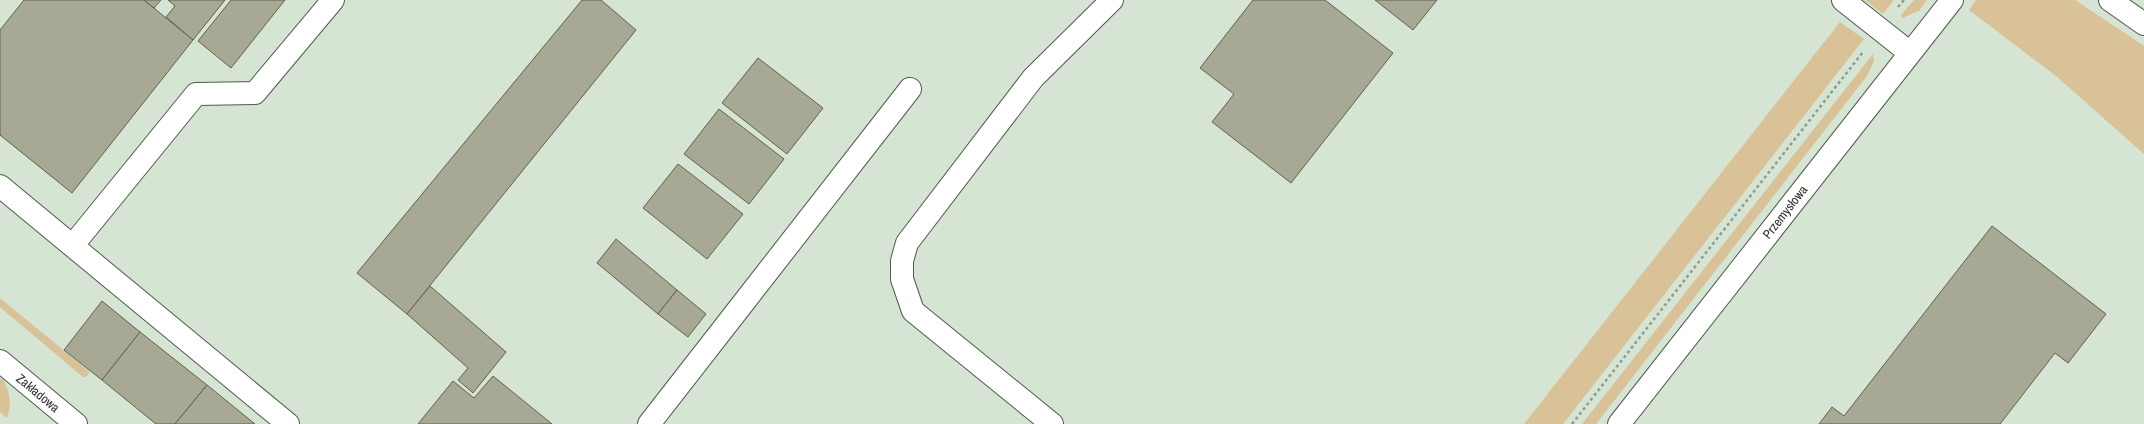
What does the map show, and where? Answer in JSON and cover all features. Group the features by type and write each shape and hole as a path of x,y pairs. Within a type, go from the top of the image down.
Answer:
{"street":[{"path":"73,245 196,94 255,93 333,0"},
{"path":"1052,424 913,311 902,279 902,261 907,243 1033,78 1112,0"},
{"path":"1842,0 1910,53"},
{"name":"Przemysłowa","path":"1619,424 1952,0"},
{"path":"2110,0 2144,24"},
{"path":"649,424 910,89"},
{"path":"0,186 288,424"},
{"name":"Zakładowa","path":"0,362 76,424"}],"path":[{"path":"1572,424 1904,0"}],"shaded area":[{"path":"1865,0 1894,0 1883,14"},
{"path":"1914,0 1927,0 1919,11 1902,18 1901,15"},
{"path":"1976,0 2075,0 2144,46 2144,154 2056,76 1969,10"},
{"path":"1840,22 1864,39 1563,424 1524,424"},
{"path":"1873,54 1874,61 1867,76 1596,424 1582,424"},
{"path":"0,298 90,372 86,377 83,377 0,307"},
{"path":"0,379 3,379 9,393 10,403 7,418 0,412"}],"building":[{"path":"24,0 144,0 193,40 72,193 0,135 0,30"},
{"path":"144,0 161,0 154,8"},
{"path":"168,0 225,0 193,40 166,17 175,6"},
{"path":"231,0 285,0 231,68 198,41"},
{"path":"582,0 601,0 636,30 407,314 357,273"},
{"path":"1253,0 1325,0 1393,53 1291,183 1212,122 1234,94 1200,68"},
{"path":"1375,0 1437,0 1413,30"},
{"path":"758,58 823,108 787,154 722,103"},
{"path":"719,109 784,159 749,204 684,154"},
{"path":"678,164 743,214 707,259 643,208"},
{"path":"1992,226 2106,314 2068,363 2055,353 2000,424 1819,424 1832,407 1844,416"},
{"path":"616,239 677,290 658,314 597,263"},
{"path":"430,286 506,352 473,393 458,380 468,368 407,314"},
{"path":"677,290 706,314 688,337 658,314"},
{"path":"102,301 140,332 102,380 64,350"},
{"path":"140,332 207,385 175,424 156,424 102,380"},
{"path":"493,376 552,424 418,424 453,381 474,398"},
{"path":"207,385 255,424 175,424"}]}
